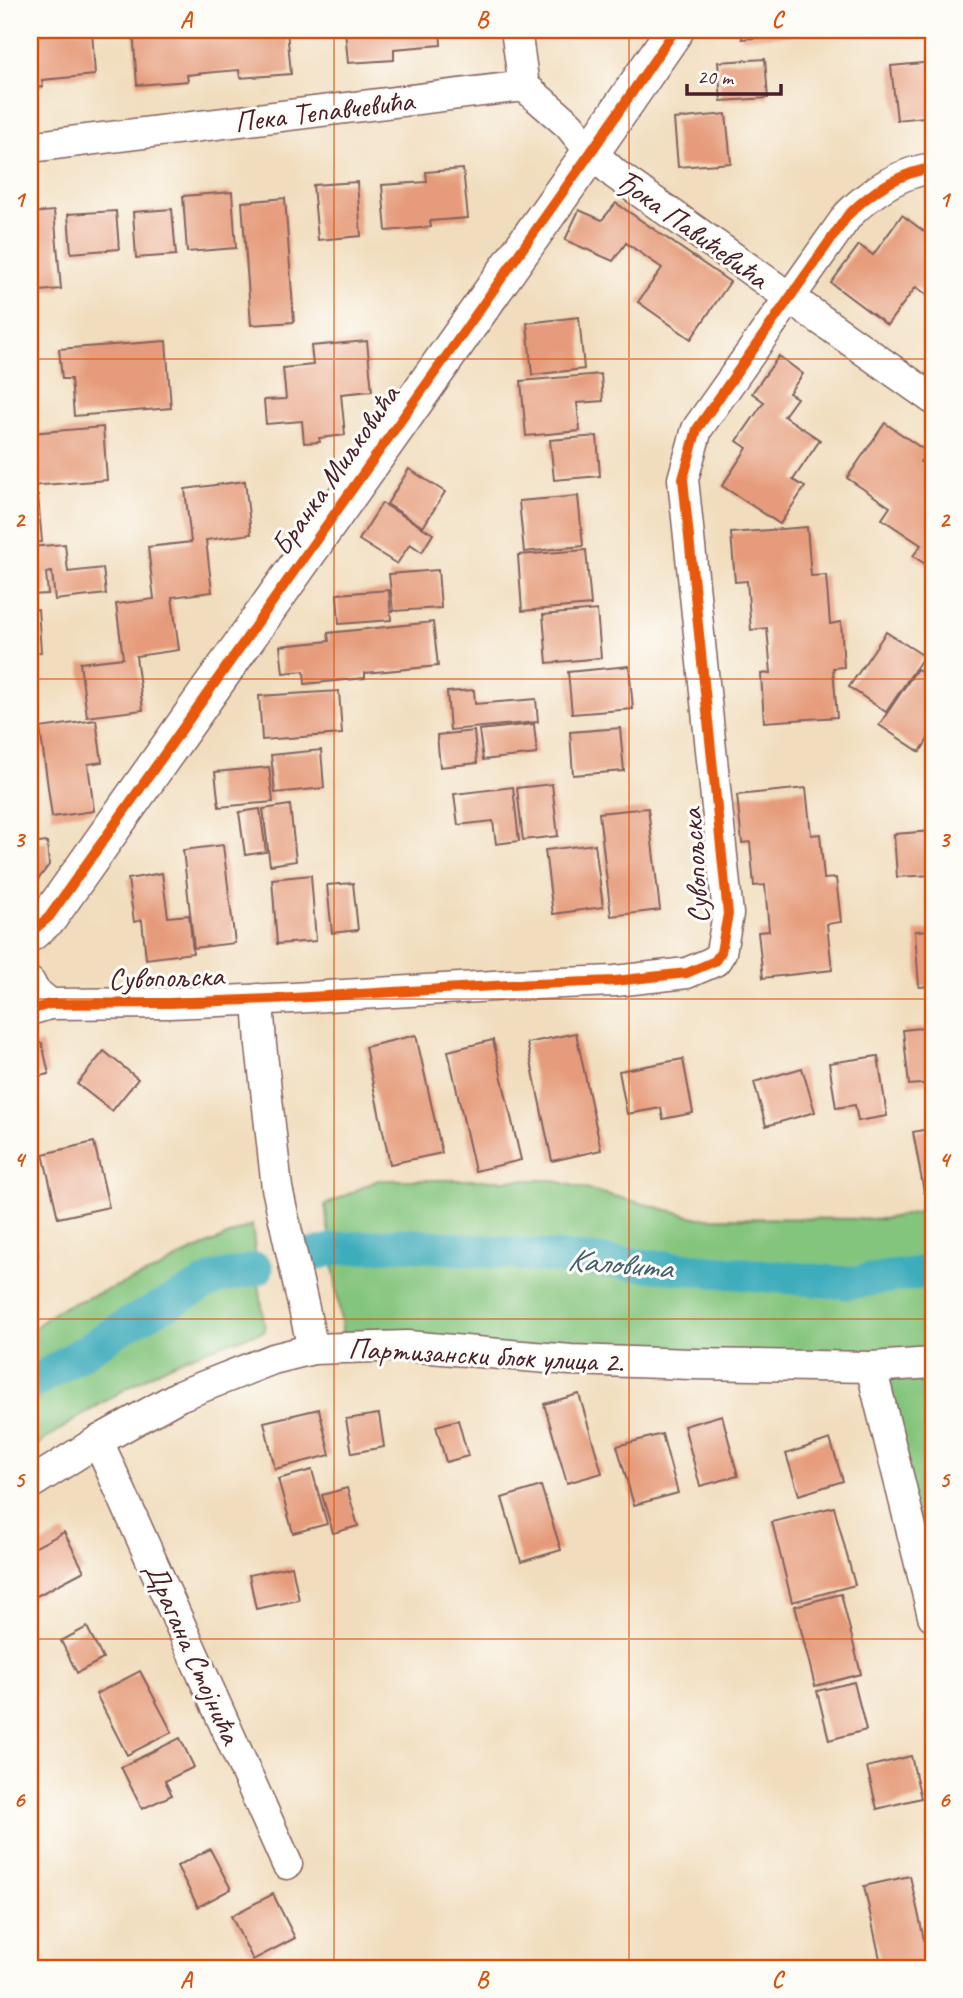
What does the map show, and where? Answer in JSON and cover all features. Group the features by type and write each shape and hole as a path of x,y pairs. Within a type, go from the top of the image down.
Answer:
{"street":[{"path":"516,30 524,86 569,125 591,152"},
{"name":"Бранка Миљковића","path":"30,933 49,917 675,30"},
{"name":"Пека Тепавчевића","path":"30,147 524,86"},
{"name":"Ђока Павићевића","path":"591,152 615,174 933,399"},
{"path":"789,298 848,215 862,200 897,179 933,168"},
{"name":"Сувопољска","path":"40,1007 615,981 687,973 715,961 721,952 727,914 683,479 697,429 789,298"},
{"path":"30,983 40,1007"},
{"path":"258,999 277,1188 313,1349"},
{"name":"Партизански блок улица 2.","path":"30,1484 98,1441 179,1396 273,1359 313,1349 407,1346 571,1360 871,1367 933,1363"},
{"path":"871,1367 933,1616"},
{"name":"Драгана Стојнића","path":"98,1441 287,1864"}],"green space":[{"path":"378,1180 551,1180 699,1218 883,1219 933,1209 933,1605 871,1367 343,1337 325,1205"},
{"path":"252,1225 265,1331 201,1352 164,1368 96,1407 30,1450 30,1331 59,1309 155,1271"}],"building":[{"path":"30,30 92,30 95,75 42,80 43,87 30,88"},
{"path":"133,30 287,30 291,74 240,78 239,70 187,75 188,81 137,85"},
{"path":"345,30 440,30 441,45 394,49 394,60 348,63"},
{"path":"741,30 825,30 825,32 742,39"},
{"path":"765,59 768,98 721,101 718,62"},
{"path":"933,62 933,116 897,120 891,66"},
{"path":"726,114 731,163 678,167 674,119"},
{"path":"463,169 468,218 430,221 431,227 386,231 382,185 427,182 426,172"},
{"path":"357,182 361,236 318,240 313,185"},
{"path":"232,192 236,248 187,252 183,196"},
{"path":"285,198 294,322 251,325 242,202"},
{"path":"616,203 730,282 691,339 638,302 662,268 626,243 613,261 565,240 579,210 602,220"},
{"path":"172,209 176,255 136,258 133,212"},
{"path":"54,211 61,289 30,292 30,213"},
{"path":"116,211 119,249 71,253 68,214"},
{"path":"902,215 933,238 933,293 930,297 916,287 887,325 831,283 859,245 873,255"},
{"path":"579,317 584,369 532,375 527,323"},
{"path":"166,341 171,408 74,416 71,379 62,379 59,349"},
{"path":"367,341 372,391 341,394 345,435 304,443 302,421 266,424 264,400 286,399 283,368 313,365 311,346"},
{"path":"779,356 803,374 789,393 797,398 784,416 820,440 793,480 805,487 780,524 722,486 747,448 737,441 764,402 752,393"},
{"path":"601,374 603,401 577,403 580,431 526,436 521,381"},
{"path":"885,423 927,452 920,462 933,471 933,569 913,556 921,545 882,519 890,507 847,478"},
{"path":"103,427 107,480 30,486 30,433"},
{"path":"597,436 600,476 554,480 550,440"},
{"path":"409,469 445,492 423,527 387,504"},
{"path":"245,481 251,534 206,540 212,592 172,597 179,650 136,656 143,710 87,717 80,663 123,658 116,604 154,599 148,547 191,542 185,489"},
{"path":"38,496 42,542 30,543 30,497"},
{"path":"578,496 583,546 524,552 519,501"},
{"path":"382,503 433,534 422,552 410,544 397,564 359,540"},
{"path":"807,527 811,576 826,575 830,624 841,622 844,667 833,668 837,717 764,722 761,674 771,673 767,628 751,630 747,581 735,582 731,533"},
{"path":"65,544 68,572 103,568 106,594 55,600 52,572 46,573 48,594 30,595 30,547"},
{"path":"586,550 591,605 522,611 518,555"},
{"path":"438,570 441,608 393,611 389,574"},
{"path":"389,590 391,620 339,624 337,594"},
{"path":"38,609 41,652 30,653 30,610"},
{"path":"597,610 601,658 547,663 543,615"},
{"path":"433,622 438,666 365,673 365,678 305,684 304,671 283,673 280,646 329,641 328,633"},
{"path":"886,632 924,656 886,712 849,687"},
{"path":"629,666 633,709 572,714 568,672"},
{"path":"917,669 933,679 933,731 920,752 879,725"},
{"path":"474,690 475,704 536,699 538,722 450,730 447,692"},
{"path":"339,691 342,734 262,740 259,696"},
{"path":"96,720 102,762 88,764 94,811 52,817 40,728"},
{"path":"534,724 537,754 483,760 479,730"},
{"path":"620,728 624,771 573,775 570,732"},
{"path":"474,731 477,763 440,767 437,735"},
{"path":"321,750 324,788 275,793 271,755"},
{"path":"269,767 273,802 219,807 215,772"},
{"path":"552,784 558,836 523,840 517,788"},
{"path":"513,787 519,841 496,844 493,821 458,825 454,794"},
{"path":"806,788 811,835 820,834 824,879 836,878 841,922 827,924 832,970 763,978 758,932 769,931 765,885 754,886 750,842 742,843 737,795"},
{"path":"290,805 296,861 270,865 263,809"},
{"path":"648,808 660,910 611,916 599,813"},
{"path":"260,809 266,852 245,855 239,812"},
{"path":"933,831 933,875 897,877 894,834"},
{"path":"47,842 49,865 30,890 30,844"},
{"path":"595,844 603,907 553,914 545,850"},
{"path":"223,845 235,943 194,948 183,850"},
{"path":"162,873 168,917 189,915 193,953 146,959 142,920 134,922 128,879"},
{"path":"311,875 316,941 277,944 272,879"},
{"path":"353,883 358,930 332,933 327,885"},
{"path":"933,930 933,986 919,987 915,931"},
{"path":"929,1027 930,1038 933,1038 933,1083 909,1085 903,1030"},
{"path":"576,1033 601,1150 552,1161 527,1043"},
{"path":"416,1035 442,1153 390,1164 365,1047"},
{"path":"493,1040 521,1160 475,1171 448,1051"},
{"path":"42,1043 49,1074 30,1078 30,1046"},
{"path":"104,1051 138,1079 112,1111 77,1084"},
{"path":"878,1056 887,1116 858,1121 855,1105 836,1108 829,1063"},
{"path":"683,1059 693,1113 663,1119 661,1108 627,1114 619,1071"},
{"path":"802,1068 815,1112 766,1126 754,1082"},
{"path":"933,1128 933,1191 924,1192 913,1132"},
{"path":"94,1142 109,1207 58,1218 43,1154"},
{"path":"30,1223 38,1255 30,1257"},
{"path":"579,1394 602,1473 567,1483 544,1404"},
{"path":"319,1409 330,1455 275,1469 264,1422"},
{"path":"379,1414 384,1447 352,1453 346,1419"},
{"path":"722,1415 738,1476 700,1486 684,1426"},
{"path":"458,1420 468,1456 446,1462 436,1426"},
{"path":"662,1434 678,1493 634,1505 617,1446"},
{"path":"830,1439 843,1481 799,1495 786,1454"},
{"path":"312,1470 327,1524 293,1533 278,1479"},
{"path":"541,1486 561,1550 521,1562 502,1498"},
{"path":"347,1488 358,1526 333,1533 322,1495"},
{"path":"834,1507 855,1585 792,1602 772,1522"},
{"path":"64,1532 84,1571 31,1599 30,1550"},
{"path":"292,1566 299,1600 256,1609 249,1575"},
{"path":"841,1594 861,1674 815,1686 795,1606"},
{"path":"87,1627 103,1659 77,1673 61,1641"},
{"path":"140,1671 172,1732 127,1755 96,1694"},
{"path":"854,1682 866,1730 829,1740 817,1691"},
{"path":"180,1738 194,1767 165,1781 172,1795 142,1809 121,1767"},
{"path":"911,1756 921,1798 877,1809 867,1767"},
{"path":"210,1849 231,1889 198,1907 177,1866"},
{"path":"910,1876 930,1967 882,1968 864,1886"},
{"path":"273,1894 295,1938 253,1960 231,1916"}],"waterway":[{"name":"Каловита","path":"307,1256 335,1249 405,1244 848,1283 933,1271"},
{"name":"Каловита","path":"30,1385 128,1324 217,1278 257,1269"}],"cycle path":[{"path":"30,933 49,917 675,30"},
{"path":"30,1010 50,1004 293,998 615,981 687,973 715,961 721,952 728,914 683,479 697,429 848,215 887,184 909,174 933,168"}]}
